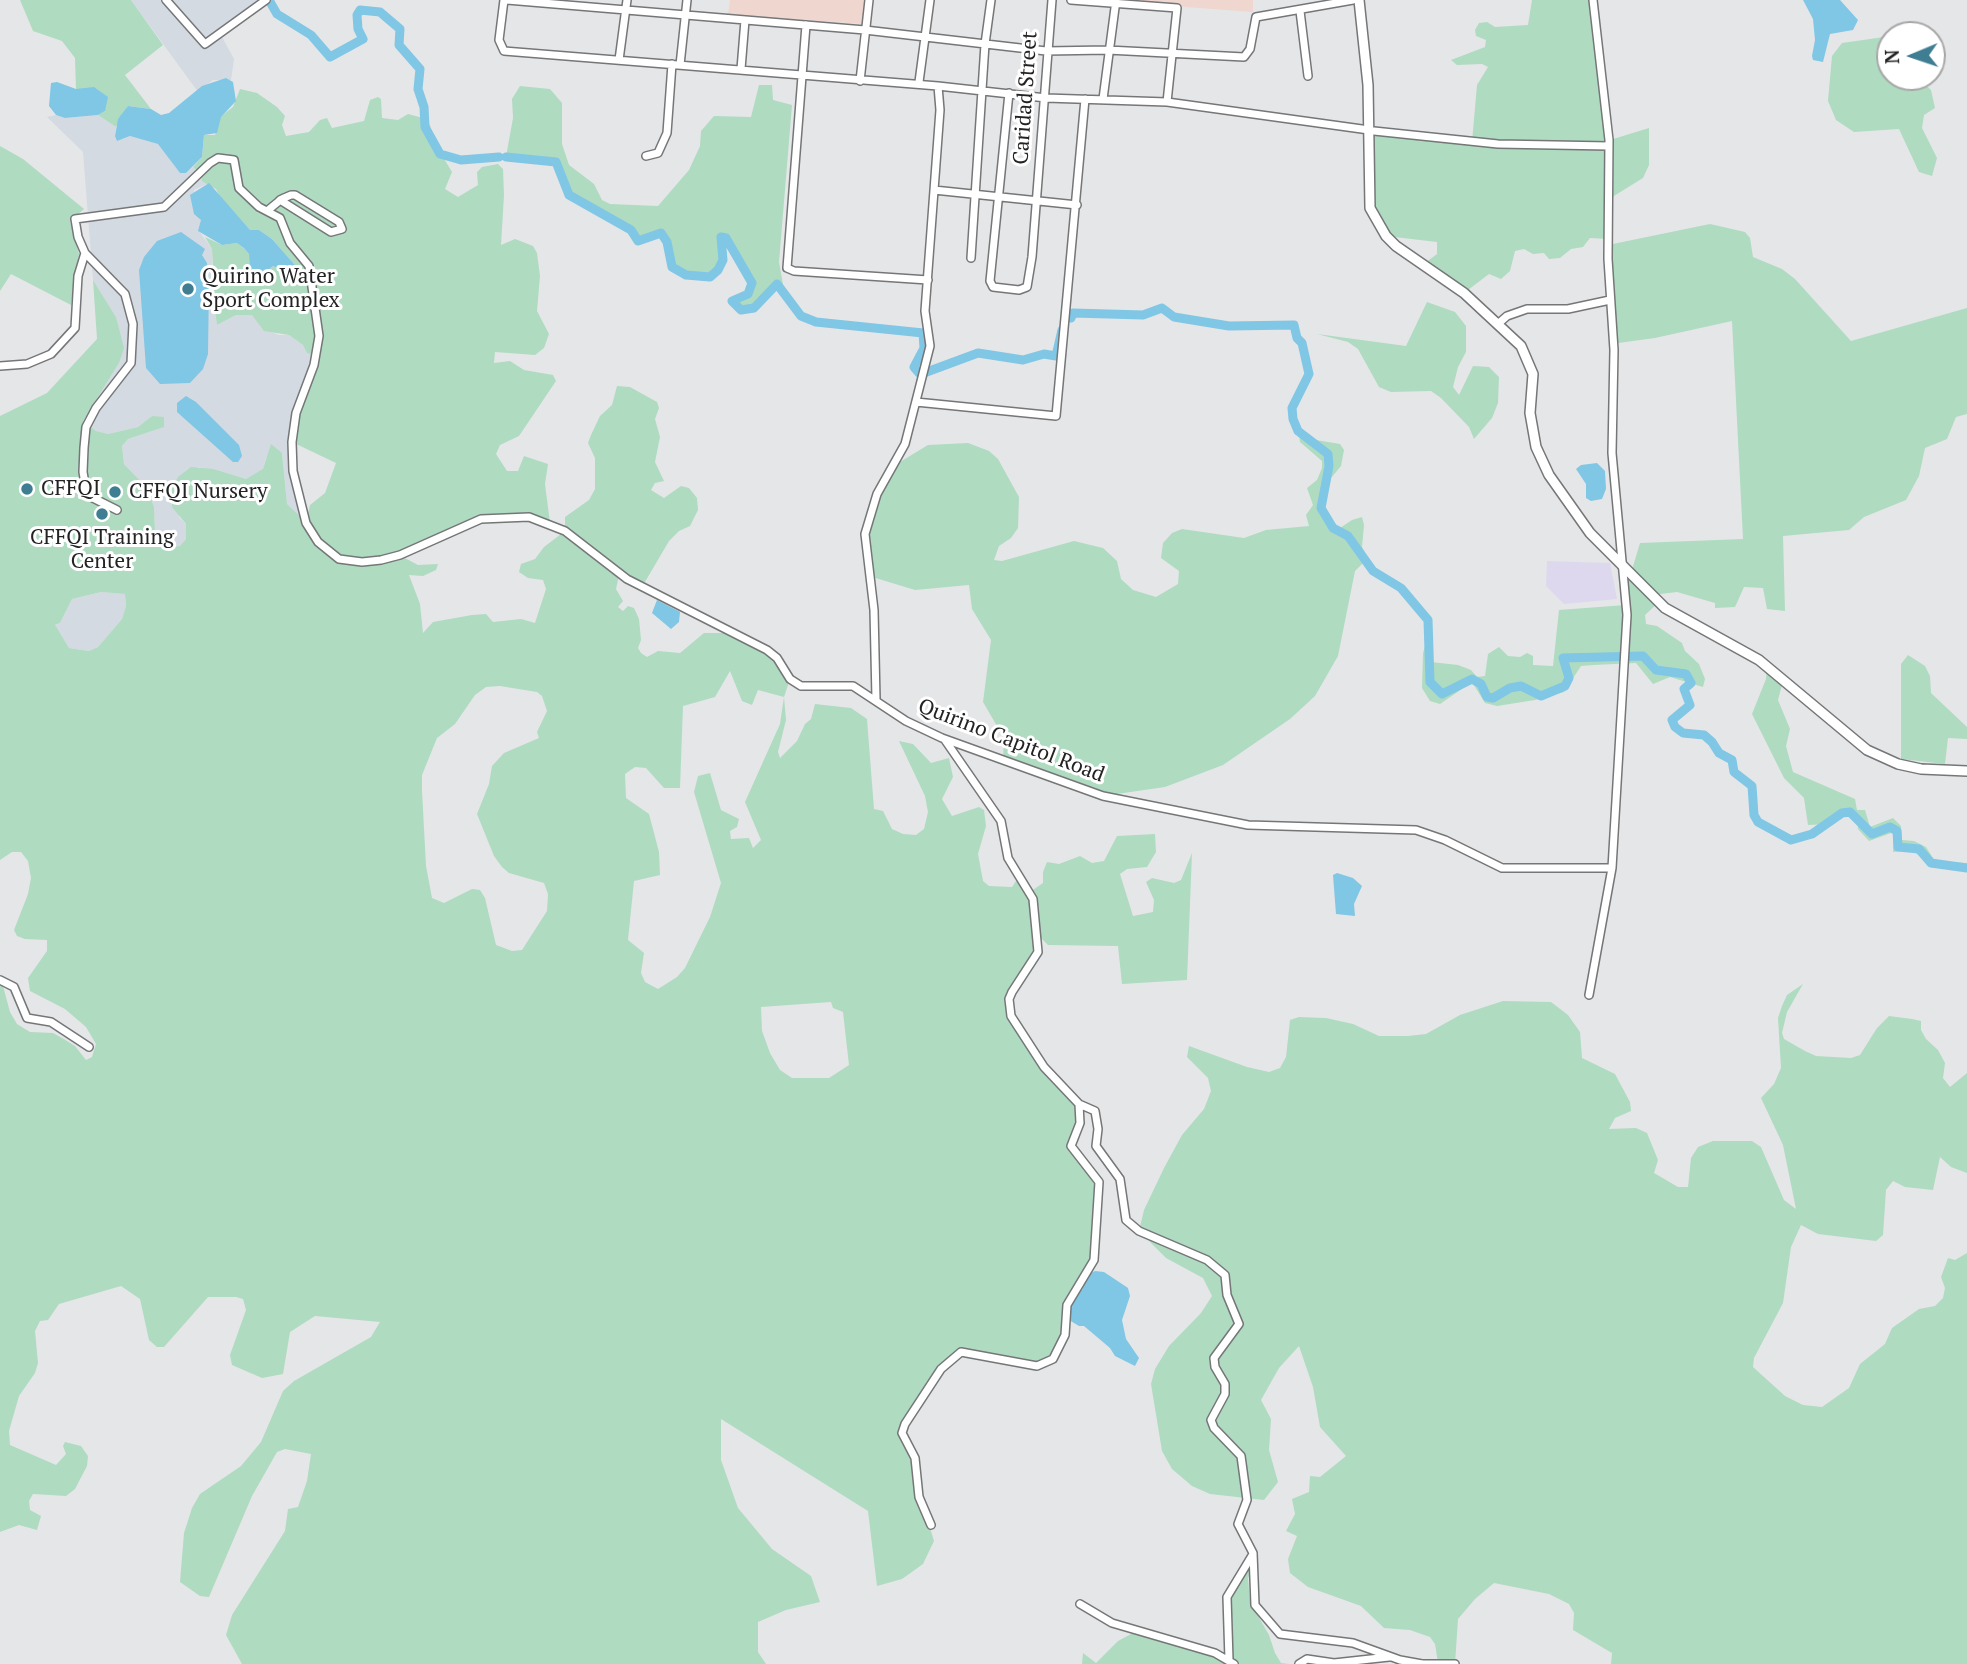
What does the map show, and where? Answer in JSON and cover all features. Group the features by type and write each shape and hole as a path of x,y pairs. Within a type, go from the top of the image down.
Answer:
{"main road":[{"path":"1359,0 1371,130 1370,208 1386,236 1464,293 1521,346 1531,363 1532,435 1549,475 1590,533 1665,608 1759,660 1867,750 1898,764 1921,769 1967,771"}],"street":[{"path":"166,0 204,44 265,1"},
{"path":"1353,0 1256,17 1250,49 1244,57 1108,50 1046,51 865,30 625,10 565,2 505,0 499,40 504,51 802,74 860,81 919,82 1046,98 1167,102 1498,144 1609,146"},
{"path":"619,60 627,0"},
{"path":"646,156 656,154 666,138 687,0"},
{"path":"860,81 869,0"},
{"path":"919,82 930,0"},
{"path":"971,258 985,44 991,0"},
{"name":"Caridad Street","path":"1000,196 990,283 993,287 1025,289 1028,282 1046,98 1046,51 1052,0"},
{"path":"1071,0 1177,8 1167,102"},
{"path":"1589,995 1612,868 1627,615 1612,453 1614,350 1610,300 1609,146 1593,0"},
{"path":"1103,99 1116,2"},
{"path":"1300,11 1308,76"},
{"path":"741,69 745,20"},
{"path":"806,26 787,268 794,271 928,280"},
{"path":"876,699 874,610 865,534 871,507 905,444 930,346 925,310 940,110 938,86"},
{"path":"1000,196 1009,93"},
{"path":"916,402 1056,416 1086,99"},
{"name":"Quirino Capitol Road","path":"0,366 38,360 51,354 75,328 78,276 85,253 78,237 75,219 164,207 218,158 234,160 239,188 250,201 280,218 290,243 309,266 318,336 317,352 296,413 292,462 306,523 327,550 339,559 381,560 416,549 481,519 502,516 540,520 565,531 627,579 767,650 777,658 790,679 801,686 853,686 906,721 942,737 1103,796 1248,825 1295,829 1416,830 1445,840 1502,868 1612,868"},
{"path":"934,190 1077,205"},
{"path":"267,211 280,200 291,195 300,197 338,222 342,229 331,232 280,200"},
{"path":"85,253 125,294 133,324 131,363 96,408 86,427 84,448 83,472 87,495 117,510"},
{"path":"1499,323 1507,316 1527,309 1568,309 1610,300"},
{"path":"942,737 952,747 976,790 1001,821 1008,858 1032,899 1038,952 1009,999 1011,1016 1035,1055 1079,1104 1095,1111 1098,1116 1096,1146 1120,1179 1126,1220 1139,1231 1207,1260 1225,1275 1227,1296 1239,1324 1214,1358 1215,1367 1225,1384 1225,1394 1211,1420 1214,1428 1241,1456 1247,1500 1238,1524 1253,1553 1252,1599 1265,1620 1280,1634 1353,1643 1422,1664 1455,1664"},
{"path":"0,979 13,987 27,1018 61,1026 89,1046"},
{"path":"931,1525 919,1497 915,1458 902,1433 905,1424 942,1369 961,1352 1037,1366 1053,1359 1065,1335 1066,1305 1094,1260 1099,1182 1071,1146 1080,1123 1079,1104"},
{"path":"1080,1604 1112,1623 1156,1634 1231,1662 1227,1597 1253,1553"},
{"path":"1298,1664 1307,1659 1334,1663 1390,1656"}],"shaded area":[{"path":"131,0 264,0 221,35 234,59 231,80 213,80 198,92"},
{"path":"730,0 867,0 863,24 728,15"},
{"path":"1253,0 1253,12 1119,2"},
{"path":"56,115 66,118 98,115 116,127 115,136 123,139 130,136 159,144 180,173 186,173 193,167 201,174 209,183 194,190 201,220 199,231 212,249 212,285 217,325 236,315 253,315 262,328 279,335 289,335 303,345 307,353 316,356 292,453 306,523 287,504 282,453 266,458 263,470 246,479 198,467 179,517 186,524 186,539 180,546 170,547 155,532 154,507 147,488 124,464 122,446 128,439 163,427 152,416 138,427 108,434 96,431 83,421 119,363 116,317 93,280 83,152 47,117"},
{"path":"1547,561 1610,563 1617,599 1564,604 1546,586"},
{"path":"101,592 125,594 126,606 122,619 98,647 89,651 69,648 54,626 60,623 72,599"}],"green space":[{"path":"20,0 131,0 163,45 125,75 151,109 128,106 116,127 98,115 105,111 102,95 97,89 76,89 75,58 62,41 33,31"},
{"path":"1532,0 1593,0 1610,140 1649,128 1649,165 1643,178 1609,199 1608,239 1590,238 1583,247 1571,249 1560,258 1549,259 1544,253 1533,254 1524,249 1515,251 1510,271 1501,279 1489,274 1464,293 1421,266 1437,254 1437,242 1386,236 1370,208 1369,130 1472,142 1477,85 1488,67 1482,64 1457,65 1451,60 1485,47 1486,40 1476,36 1475,30 1479,23 1487,22 1495,27 1528,25"},
{"path":"1876,38 1876,91 1931,91 1935,108 1924,115 1922,128 1937,158 1932,176 1919,172 1899,129 1854,132 1836,120 1828,101 1832,56 1842,43"},
{"path":"759,85 772,85 773,100 792,105 779,262 784,290 777,284 772,287 754,308 741,310 732,301 748,294 752,283 726,238 721,237 723,260 718,270 710,277 686,275 672,267 666,241 661,233 651,234 642,242 638,241 631,230 569,195 556,162 506,157 513,118 512,99 520,86 550,89 562,103 562,144 569,165 594,184 602,200 610,204 658,206 689,170 700,146 701,131 714,116 751,117"},
{"path":"240,89 257,93 285,116 282,125 286,136 309,132 320,120 327,118 332,128 364,121 370,100 378,97 381,99 382,118 398,120 408,114 423,118 430,125 434,142 452,172 445,189 458,197 478,185 477,172 482,167 498,164 503,169 504,195 501,245 515,239 533,246 537,253 540,276 537,311 549,334 544,348 535,355 495,352 494,363 510,361 524,370 553,375 556,381 519,436 500,445 496,454 507,471 518,471 524,456 548,464 545,484 550,523 529,517 481,519 401,556 418,565 438,564 436,570 423,576 409,575 420,604 423,633 433,622 472,615 486,614 493,622 521,619 535,623 546,589 543,580 528,578 519,572 521,564 535,559 544,547 565,531 565,517 589,500 595,489 595,458 588,443 600,416 612,405 617,386 630,387 657,402 659,408 655,419 660,437 655,462 664,481 655,483 651,490 664,498 681,486 689,488 697,498 698,510 690,526 679,531 669,541 642,587 620,575 618,580 616,589 623,601 618,607 623,611 628,606 634,608 639,619 641,640 638,648 641,653 647,657 658,651 680,653 704,633 724,633 767,650 790,679 784,697 786,720 778,752 780,758 797,741 805,724 811,719 815,704 851,708 867,719 874,809 883,811 892,829 903,834 916,835 924,829 928,812 925,796 899,741 913,744 931,763 949,758 953,777 942,799 952,816 979,807 984,810 986,826 978,854 983,881 989,886 1012,887 1018,878 1030,892 1043,883 1047,862 1059,864 1080,856 1092,863 1104,861 1117,836 1155,834 1156,852 1147,867 1127,869 1120,874 1133,916 1153,912 1154,900 1146,882 1152,878 1174,883 1181,880 1192,853 1187,980 1122,984 1118,946 1048,945 1038,935 1038,952 1017,982 1010,1008 1027,1041 1079,1104 1081,1115 1071,1146 1099,1182 1094,1260 1082,1279 1065,1335 1045,1365 971,1352 950,1359 903,1433 915,1458 918,1489 934,1541 923,1564 902,1579 877,1586 868,1511 721,1419 721,1460 738,1508 772,1549 811,1576 820,1602 786,1610 758,1622 758,1652 766,1664 242,1664 226,1635 232,1615 285,1531 288,1509 298,1507 307,1481 311,1454 285,1449 277,1452 252,1496 209,1597 200,1596 180,1582 184,1533 192,1508 200,1494 241,1466 261,1442 283,1391 294,1381 371,1337 380,1322 315,1316 290,1332 283,1374 262,1378 232,1365 230,1355 246,1310 243,1299 236,1297 208,1297 164,1347 157,1347 149,1340 140,1299 121,1286 59,1304 48,1320 40,1321 35,1331 38,1363 35,1373 19,1396 9,1431 10,1445 56,1465 66,1454 63,1446 65,1442 81,1446 88,1456 87,1466 75,1489 66,1496 33,1494 29,1501 30,1510 41,1516 37,1530 19,1525 0,1532 0,985 3,986 10,1012 17,1024 30,1032 53,1033 75,1046 86,1060 92,1057 96,1044 86,1027 65,1009 30,991 28,978 47,951 47,940 17,936 14,930 28,894 31,878 28,861 21,852 12,852 0,860 0,416 47,393 97,339 93,280 116,317 124,348 119,363 83,421 96,431 108,434 138,427 152,416 164,417 164,427 128,439 122,446 124,464 147,488 154,507 155,532 170,547 180,546 186,539 186,524 172,507 172,488 178,477 191,467 213,469 246,479 263,469 271,444 282,453 287,504 306,522 310,505 325,493 336,463 292,442 296,413 316,356 307,353 303,345 289,335 264,331 252,315 236,315 217,325 212,249 205,237 222,245 237,243 244,248 249,254 250,274 262,278 273,266 293,276 294,264 272,239 259,230 250,230 221,199 216,189 202,181 201,174 193,167 202,157 204,135 215,135 220,117 233,107","holes":["101,592 125,594 126,606 122,619 98,647 89,651 69,648 55,625 60,623 72,599","730,671 742,701 752,705 758,690 784,697 780,724 745,802 761,840 753,848 749,838 731,839 730,831 737,827 739,819 721,810 710,773 698,776 694,792 721,883 710,917 685,968 677,977 658,989 645,982 641,973 644,953 628,940 634,881 660,875 659,852 649,814 626,798 625,774 635,767 646,768 664,788 680,788 683,706 715,697","500,686 537,692 542,696 547,711 537,732 539,738 504,753 492,766 489,784 477,814 494,856 502,867 509,873 544,883 548,894 547,911 522,950 512,951 496,945 485,898 480,890 472,889 444,903 432,898 426,866 422,775 437,738 455,724 475,695 486,687","831,1002 833,1008 843,1012 849,1065 829,1078 792,1078 780,1070 770,1053 762,1031 761,1007"]},
{"path":"0,146 23,159 84,209 70,221 79,254 71,305 11,274 0,291"},
{"path":"1710,224 1745,232 1750,238 1753,257 1782,269 1795,279 1851,341 1967,308 1967,414 1956,417 1947,439 1925,448 1919,476 1906,500 1864,517 1849,530 1783,536 1785,611 1767,609 1763,588 1744,587 1735,607 1715,608 1715,603 1677,592 1652,595 1659,602 1645,615 1646,624 1657,626 1682,643 1685,651 1699,664 1705,679 1703,687 1670,677 1653,684 1636,663 1594,665 1581,666 1564,692 1535,700 1497,706 1485,703 1472,682 1440,704 1430,701 1422,688 1423,653 1428,636 1431,662 1458,665 1471,670 1477,677 1485,676 1488,654 1499,647 1508,656 1520,657 1527,653 1533,656 1533,665 1553,666 1559,610 1626,605 1624,567 1631,573 1640,543 1743,539 1732,321 1655,338 1618,343 1613,339 1608,245"},
{"path":"1427,302 1455,312 1466,326 1466,352 1458,367 1453,387 1459,395 1473,366 1489,367 1499,377 1498,403 1492,418 1474,439 1469,427 1431,391 1391,392 1379,387 1358,349 1348,342 1317,334 1406,346"},
{"path":"1307,433 1316,440 1340,444 1344,450 1341,466 1331,478 1327,495 1325,509 1330,523 1340,528 1362,517 1364,525 1362,547 1368,558 1355,571 1338,656 1315,696 1290,719 1223,765 1165,787 1103,796 1003,760 1004,738 983,702 991,640 972,609 969,585 915,590 869,576 867,519 895,465 928,445 968,443 989,451 998,459 1019,497 1018,528 1011,538 999,546 994,560 1002,561 1074,541 1103,548 1117,561 1121,579 1133,590 1156,597 1178,584 1179,571 1161,558 1163,543 1172,533 1182,529 1244,538 1266,530 1309,526 1306,515 1313,505 1307,488 1317,480 1322,461 1300,442 1299,436"},
{"path":"1908,655 1925,666 1930,676 1931,693 1967,727 1967,739 1948,738 1945,764 1901,759 1901,664"},
{"path":"1767,667 1783,681 1778,700 1790,729 1786,746 1793,772 1855,799 1857,810 1865,810 1870,827 1893,818 1901,826 1902,840 1914,841 1926,847 1935,861 1967,863 1967,871 1933,867 1912,850 1893,852 1894,832 1869,841 1858,829 1857,816 1847,814 1830,824 1808,825 1804,798 1784,778 1752,714 1766,679"},
{"path":"1803,984 1787,1012 1782,1033 1784,1039 1805,1051 1816,1056 1851,1058 1860,1055 1877,1028 1889,1016 1912,1019 1921,1021 1921,1030 1926,1039 1938,1050 1945,1063 1943,1078 1950,1087 1967,1073 1967,1173 1951,1167 1940,1157 1933,1190 1905,1187 1893,1181 1886,1190 1883,1235 1876,1241 1818,1234 1801,1225 1791,1247 1783,1303 1754,1358 1753,1367 1785,1396 1803,1405 1822,1407 1849,1388 1860,1364 1885,1344 1892,1328 1919,1309 1935,1306 1943,1298 1945,1288 1941,1277 1948,1258 1955,1260 1967,1253 1967,1664 1611,1664 1612,1653 1573,1630 1574,1613 1569,1604 1549,1594 1494,1583 1475,1599 1458,1619 1455,1664 1438,1663 1435,1644 1430,1637 1410,1630 1384,1628 1361,1606 1308,1587 1290,1573 1288,1559 1297,1536 1286,1531 1295,1514 1292,1499 1309,1492 1310,1476 1320,1477 1346,1456 1320,1427 1313,1387 1299,1346 1279,1368 1261,1400 1271,1419 1269,1450 1278,1482 1264,1500 1210,1494 1192,1486 1172,1469 1162,1451 1151,1384 1155,1369 1169,1346 1201,1313 1212,1296 1203,1278 1166,1258 1139,1231 1144,1210 1164,1168 1182,1135 1204,1109 1211,1091 1208,1078 1187,1057 1189,1046 1269,1072 1280,1068 1286,1057 1290,1020 1299,1017 1326,1018 1353,1024 1379,1036 1408,1036 1426,1034 1460,1015 1503,1001 1551,1002 1568,1015 1580,1032 1582,1058 1615,1074 1630,1102 1631,1111 1615,1118 1609,1129 1636,1128 1647,1133 1658,1160 1654,1173 1678,1187 1688,1187 1691,1158 1698,1147 1713,1141 1752,1141 1761,1147 1784,1200 1796,1209 1783,1145 1761,1098 1774,1084 1781,1068 1778,1018 1782,1006 1787,995"},
{"path":"1253,1553 1254,1566 1248,1578 1250,1602 1281,1663 1289,1664 1082,1664 1083,1653 1096,1663 1118,1641 1133,1633 1229,1659 1225,1609"}],"water":[{"path":"1803,0 1840,0 1858,20 1853,30 1830,34 1823,62 1813,60 1813,19"},
{"path":"226,78 233,82 236,101 221,117 217,133 204,135 202,157 186,173 180,173 158,144 130,136 117,141 115,136 118,119 128,106 151,109 161,115 169,113 202,86"},
{"path":"57,82 76,89 94,87 108,97 105,111 98,115 65,118 56,115 49,106 51,83"},
{"path":"209,183 250,230 259,230 272,239 294,264 297,271 294,276 273,266 256,282 250,274 249,254 244,248 237,243 222,245 198,231 201,220 194,214 190,195"},
{"path":"181,232 205,249 202,255 207,263 209,281 208,354 203,369 190,383 160,384 146,368 139,270 144,257 157,241"},
{"path":"186,396 196,402 239,445 242,456 238,462 233,462 177,412 177,403"},
{"path":"1597,463 1605,471 1606,489 1602,499 1591,501 1586,498 1586,484 1576,469 1581,465"},
{"path":"657,600 680,612 679,622 671,629 652,613"},
{"path":"1337,873 1353,878 1362,886 1354,904 1355,916 1336,914 1333,875"},
{"path":"1095,1271 1104,1272 1128,1288 1130,1296 1122,1320 1126,1339 1139,1358 1135,1366 1115,1356 1110,1348 1084,1326 1069,1320 1067,1305 1076,1289 1082,1290 1087,1275"}],"waterway":[{"path":"269,0 277,14 311,35 330,57 363,39 358,29 357,15 360,10 380,12 400,29 399,45 420,69 418,89 424,107 425,127 440,154 461,160 499,157"},
{"path":"506,157 556,162 569,195 631,230 638,241 661,233 667,242 672,267 686,275 710,277 718,270 723,260 721,237 726,238 752,283 748,294 732,301 741,310 754,308 777,284 801,316 816,322 923,333 924,348 914,367 919,373"},
{"path":"1071,318 1073,313 1143,315 1162,308 1174,317 1229,326 1294,325 1297,338 1302,343 1309,374 1292,408 1293,419 1298,431 1328,454 1329,466 1321,508 1333,528 1348,536 1373,571 1401,588 1428,620 1430,682 1442,694 1472,679 1481,684 1487,697 1493,698 1510,688 1521,686 1541,696 1565,686 1569,678 1563,658 1643,656 1656,670 1686,674 1691,683 1684,689 1690,705 1672,720 1675,727 1683,733 1704,735 1719,753 1732,760 1734,772 1752,786 1754,815 1758,822 1791,840 1812,834 1842,813 1850,812 1872,834 1890,827 1897,831 1898,847 1919,849 1931,863 1967,868"},
{"path":"924,373 978,353 1023,360 1044,354 1056,356 1062,330"}],"place":[{"name":"Quirino Water Sport Complex","path":"188,289"},
{"name":"CFFQI","path":"27,489"},
{"name":"CFFQI Nursery","path":"115,492"},
{"name":"CFFQI Training Center","path":"102,514"}]}
